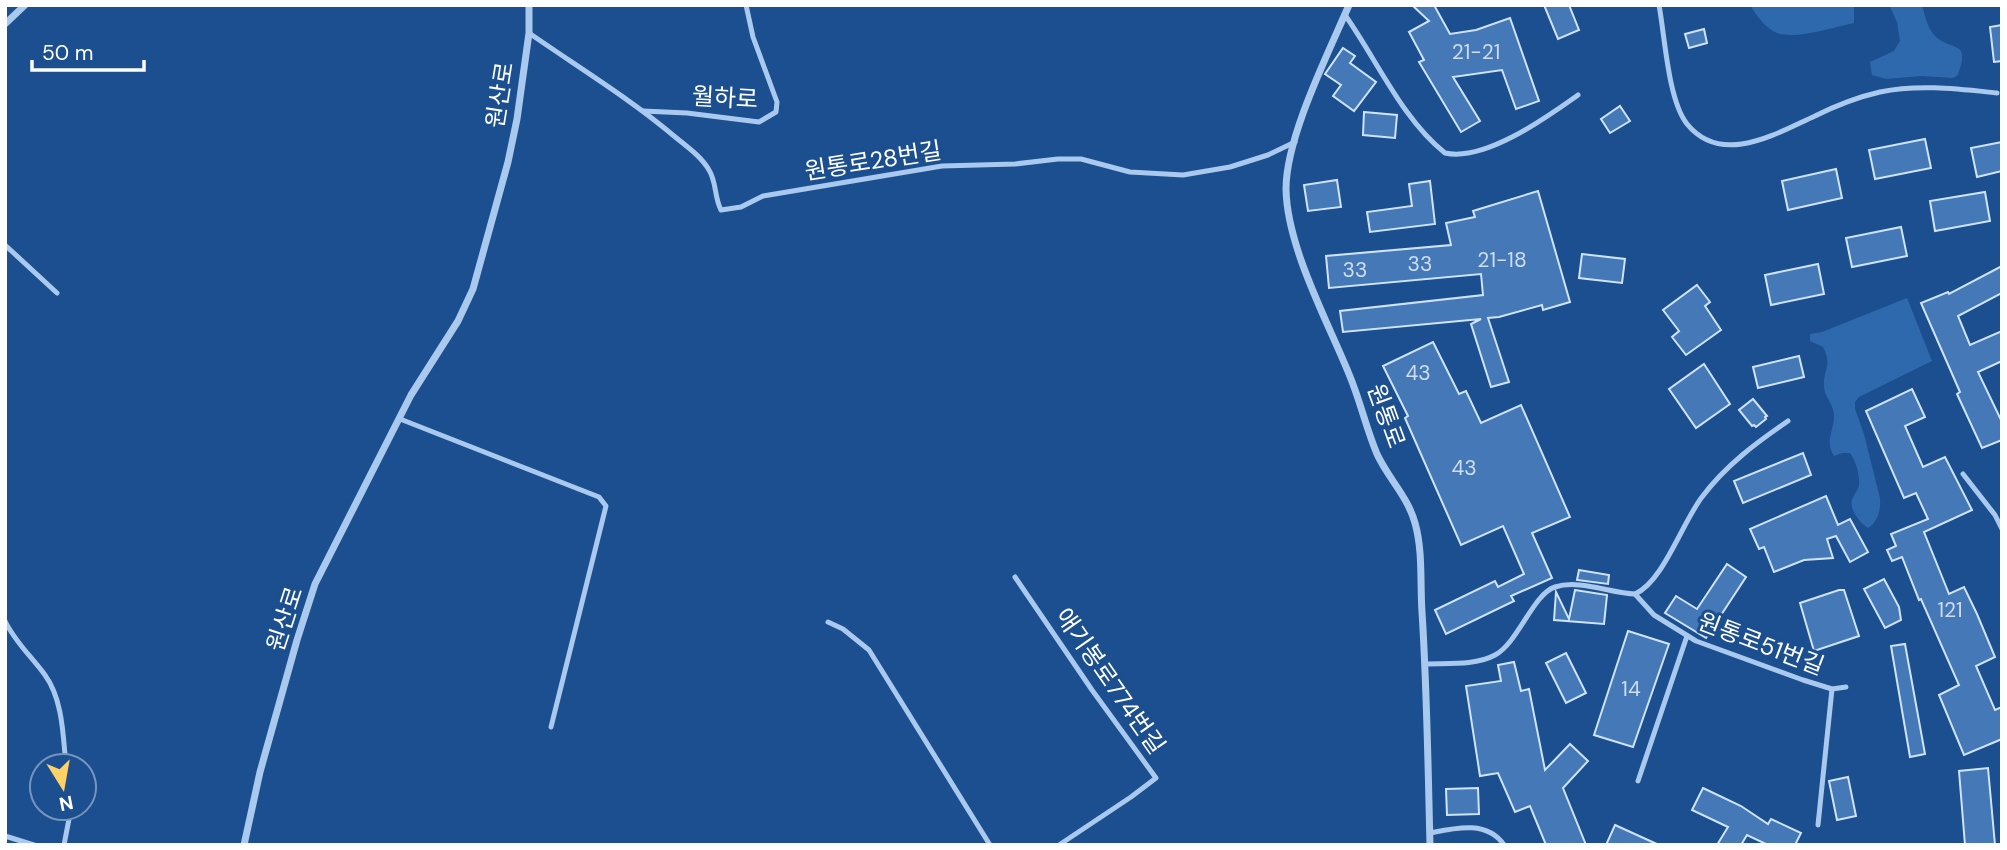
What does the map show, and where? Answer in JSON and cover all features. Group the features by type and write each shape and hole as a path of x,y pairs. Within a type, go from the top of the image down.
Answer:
{"street":[{"path":"5,24 25,5"},
{"name":"원산로","path":"244,845 260,772 315,584 417,385 458,321 473,289 508,162 529,33 529,5"},
{"name":"원통로","path":"1349,5 1318,75 1295,142 1286,189 1289,214 1315,295 1356,390 1377,454 1405,499 1416,525 1425,664 1430,845"}],"lane":[{"name":"월하로","path":"643,111 687,113 759,122 776,112 777,102 753,37 746,5"},
{"path":"1659,5 1670,72 1680,112 1695,132 1719,143 1748,144 1761,141 1817,114 1880,92 1924,87 1997,93"},
{"path":"1345,15 1404,108 1445,153 1452,155 1469,152 1504,141 1578,95"},
{"name":"원통로28번길","path":"529,33 643,111 693,152 709,169 716,186 716,201 721,210 741,207 763,196 942,166 1081,159 1130,172 1183,175 1230,167 1268,155 1295,142"},
{"path":"5,245 57,293"},
{"path":"400,419 599,497 606,506 551,727"},
{"path":"1425,664 1469,662 1494,656 1507,645 1552,587 1573,585 1635,594 1643,591 1655,578 1680,530 1701,498 1723,472 1748,449 1788,421"},
{"path":"1963,474 2002,529"},
{"name":"애기봉로774번길","path":"1015,576 1092,690 1156,778 1059,845"},
{"name":"원통로51번길","path":"1635,594 1654,615 1687,636 1752,662 1832,689 1846,687"},
{"path":"5,621 11,634 53,688 60,711 64,752"},
{"path":"828,622 843,629 869,650 990,845"},
{"path":"1638,780 1687,636"},
{"path":"1818,825 1832,689"},
{"path":"64,845 68,822"},
{"path":"1430,833 1457,828 1478,828 1491,833 1504,845"},
{"path":"5,836 34,845"}],"shaded area":[{"path":"1750,5 1854,5 1854,23 1805,34 1785,35 1769,28"},
{"path":"1889,5 1922,5 1933,34 1961,51 1958,75 1953,78 1922,76 1886,79 1872,75 1870,62 1894,51 1900,41 1897,22"},
{"path":"1907,298 1932,361 1859,397 1855,402 1880,498 1878,515 1868,528 1852,508 1859,481 1854,460 1850,453 1834,456 1831,451 1834,413 1824,386 1827,359 1823,347 1810,341 1810,334 1822,332"}],"building":[{"path":"1412,5 1434,5 1450,34 1476,30 1510,18 1539,101 1516,109 1502,70 1453,77 1480,121 1461,132 1419,62 1424,60 1409,32 1429,21"},
{"path":"1544,5 1569,5 1579,30 1558,39"},
{"path":"2002,25 2002,61 1994,62 1990,27"},
{"path":"1704,29 1707,43 1689,48 1685,34"},
{"path":"1343,48 1355,56 1350,63 1376,82 1354,111 1333,96 1341,85 1325,74"},
{"path":"1620,106 1630,121 1610,133 1601,119"},
{"path":"1364,112 1397,115 1395,138 1363,135"},
{"path":"1925,139 1931,168 1875,179 1869,150"},
{"path":"2002,142 2002,171 1977,177 1971,148"},
{"path":"1836,169 1842,198 1788,210 1782,181"},
{"path":"1337,180 1341,207 1308,211 1304,185"},
{"path":"1430,181 1435,224 1370,232 1367,212 1412,206 1409,184"},
{"path":"1538,191 1570,302 1543,310 1542,305 1488,318 1509,382 1491,387 1471,324 1481,319 1343,332 1340,311 1483,295 1481,274 1329,288 1326,256 1451,245 1446,223 1475,217 1473,211"},
{"path":"1985,192 1990,221 1935,231 1930,201"},
{"path":"1901,227 1907,256 1852,267 1846,238"},
{"path":"1582,254 1625,259 1622,283 1579,278"},
{"path":"1818,264 1824,294 1771,305 1765,275"},
{"path":"2002,266 2002,293 1958,316 1970,345 2002,331 2002,361 1978,372 2002,422 2002,440 1982,448 1957,394 1960,392 1921,303 1948,292 1949,294"},
{"path":"1697,285 1710,302 1705,306 1721,330 1686,355 1672,337 1679,331 1663,310"},
{"path":"1433,342 1459,394 1466,391 1481,423 1521,405 1570,517 1532,533 1552,578 1511,596 1514,601 1446,634 1435,610 1495,581 1498,587 1524,574 1503,526 1461,545 1405,418 1408,416 1383,366"},
{"path":"1799,356 1804,377 1758,388 1753,367"},
{"path":"1704,364 1730,404 1696,428 1669,389"},
{"path":"1912,389 1925,417 1905,426 1923,467 1945,457 1972,510 1924,532 1949,594 1964,587 1995,657 1976,666 1995,710 2002,707 2002,739 1964,755 1939,695 1959,685 1902,557 1892,561 1887,550 1896,546 1891,534 1928,519 1916,493 1904,498 1866,411"},
{"path":"1753,399 1767,416 1756,427 1752,426 1739,410"},
{"path":"1803,453 1811,475 1743,503 1734,481"},
{"path":"1826,496 1838,525 1850,519 1868,552 1850,562 1836,536 1827,539 1833,558 1804,560 1774,572 1764,547 1759,549 1750,529"},
{"path":"1727,564 1746,577 1706,638 1665,613 1676,596 1697,609"},
{"path":"1579,570 1609,575 1608,584 1577,580"},
{"path":"1884,579 1899,607 1901,620 1885,628 1864,589"},
{"path":"1575,590 1607,595 1604,624 1554,620 1556,592 1569,619"},
{"path":"1844,590 1859,636 1814,651 1800,603"},
{"path":"1628,631 1669,644 1633,747 1594,735"},
{"path":"1905,644 1925,754 1910,757 1891,646"},
{"path":"1566,653 1586,693 1566,703 1546,663"},
{"path":"1514,662 1521,691 1529,689 1545,770 1570,744 1588,761 1563,788 1586,845 1546,845 1530,806 1515,812 1498,773 1480,776 1466,686 1501,681 1498,665"},
{"path":"1988,768 1995,845 1965,845 1959,771"},
{"path":"1848,777 1856,816 1837,820 1829,781"},
{"path":"1478,788 1479,814 1447,815 1446,789"},
{"path":"1703,788 1741,806 1768,824 1771,819 1801,833 1795,845 1768,845 1747,835 1741,845 1717,845 1728,827 1692,810"},
{"path":"1615,825 1659,845 1606,845"}]}
